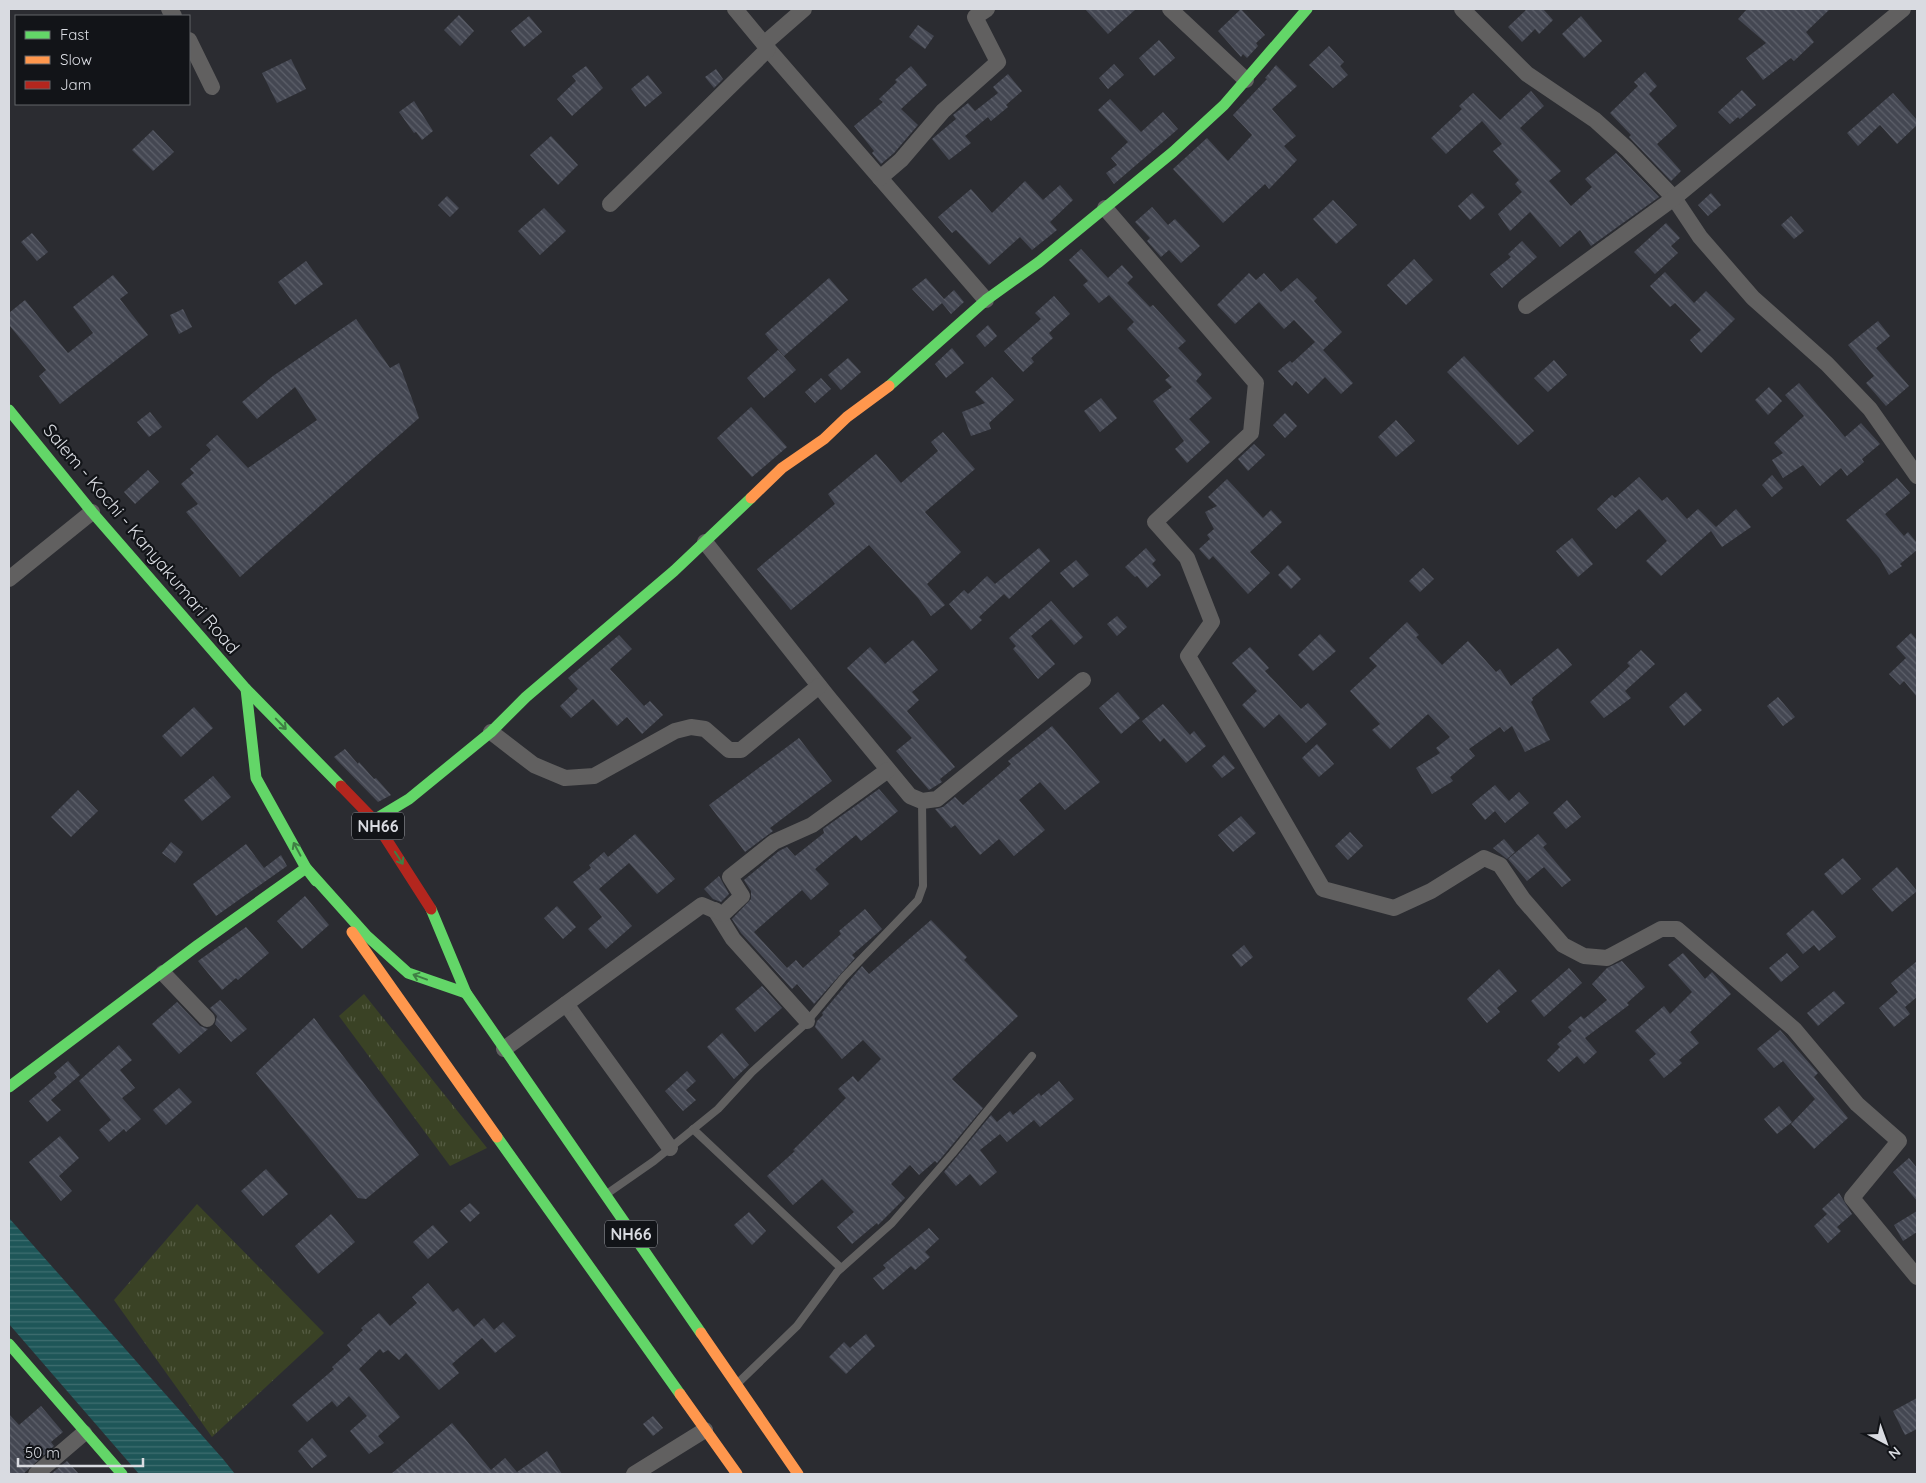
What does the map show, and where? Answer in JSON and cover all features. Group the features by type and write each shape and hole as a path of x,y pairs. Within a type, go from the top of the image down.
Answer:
{"main road":[{"path":"374,820 409,799 491,732 526,697 705,542 782,468 824,439 847,417 901,376 986,300 1039,262 1190,137 1246,80 1307,9"},
{"name":"Salem - Kochi - Kanyakumari Road","path":"9,410 92,512 246,689"},
{"path":"246,689 256,778 306,868 736,1474"},
{"name":"NH66","path":"246,689 374,820 427,900 466,993 604,1196 798,1474"},
{"path":"9,1087 306,868"},
{"path":"306,868 366,935 408,973 466,993"},
{"path":"9,1344 84,1433 122,1474"}],"street":[{"path":"735,9 986,300"},
{"path":"610,204 804,9"},
{"path":"880,178 901,160 943,111 998,62 975,17 987,9"},
{"path":"1170,9 1246,80"},
{"path":"1462,9 1527,74 1594,120 1674,198 1700,237 1753,298 1827,364 1870,409 1917,476"},
{"path":"1526,306 1674,198 1903,9"},
{"path":"190,42 212,87"},
{"path":"1105,208 1256,383 1251,433 1155,522 1186,558 1212,622 1188,656 1323,889 1394,908 1431,891 1484,858 1500,865 1523,899 1562,945 1584,956 1607,958 1660,929 1677,929 1794,1029 1857,1104 1899,1141 1852,1198 1917,1277"},
{"path":"9,579 92,512"},
{"path":"705,542 888,770 910,796 922,801 937,798 1082,680"},
{"path":"491,732 534,765 565,778 594,776 675,731 691,726 705,729 729,750 742,750 819,686"},
{"path":"504,1049 702,905 723,914 742,896 730,877 774,842 812,825 888,770"},
{"path":"715,910 733,939 807,1021"},
{"path":"163,973 207,1019"},
{"path":"566,1004 670,1148"},
{"path":"634,1474 705,1430"},
{"path":"36,1474 84,1433"}],"lane":[{"path":"604,1196 670,1148 718,1109 752,1072 807,1021 844,977 918,900 923,886 922,801"},
{"path":"737,1384 796,1326 841,1268 898,1216 952,1154 1032,1056"},
{"path":"693,1129 841,1268"}],"green space":[{"path":"364,994 487,1148 450,1166 339,1016"},
{"path":"197,1204 324,1333 212,1437 114,1300"}],"water":[{"path":"9,1218 235,1474 139,1474 9,1324"}],"building":[{"path":"1085,9 1136,9 1108,34"},
{"path":"1241,9 1265,35 1256,43 1258,46 1247,58 1243,54 1241,57 1218,31"},
{"path":"1527,9 1543,9 1553,20 1539,34 1535,29 1522,42 1508,27"},
{"path":"1747,9 1830,9 1806,32 1814,42 1794,61 1791,58 1763,80 1746,58 1766,43 1738,19"},
{"path":"459,15 474,31 460,46 444,30"},
{"path":"529,16 542,32 524,47 511,31"},
{"path":"1581,16 1602,41 1584,58 1562,34"},
{"path":"918,25 934,36 925,49 909,37"},
{"path":"1159,40 1175,58 1154,76 1139,58"},
{"path":"1329,46 1344,62 1340,66 1348,75 1333,88 1309,65"},
{"path":"291,59 306,89 277,103 262,73"},
{"path":"1114,64 1124,75 1108,89 1099,78"},
{"path":"1276,65 1297,86 1272,109 1296,136 1284,146 1297,160 1269,189 1265,184 1223,223 1173,169 1207,138 1228,161 1252,135 1233,115 1267,79 1265,78"},
{"path":"586,66 603,88 572,116 557,99 576,81 572,76"},
{"path":"911,66 927,85 901,109 918,125 894,153 881,164 872,153 874,151 854,126 883,102 879,99 897,82 895,80"},
{"path":"716,69 723,79 714,88 705,77"},
{"path":"1645,72 1657,86 1649,94 1677,126 1657,144 1681,171 1671,181 1629,137 1631,135 1610,113 1638,86 1634,82"},
{"path":"1008,74 1022,91 1006,105 1008,107 991,121 988,117 965,136 971,143 949,160 932,139 956,119 953,115 968,103 975,111 998,93 993,87"},
{"path":"648,75 662,93 645,107 631,89"},
{"path":"1742,90 1756,105 1740,119 1738,117 1730,124 1718,112"},
{"path":"1531,91 1544,106 1520,128 1561,171 1549,181 1571,206 1592,187 1585,179 1616,153 1659,197 1591,246 1580,230 1560,247 1530,212 1510,231 1498,214 1522,192 1515,184 1519,180 1493,151 1502,144 1482,121 1446,154 1431,138 1462,109 1459,106 1473,93 1500,120"},
{"path":"1893,93 1917,120 1917,125 1897,144 1880,125 1858,146 1847,133"},
{"path":"1110,99 1141,132 1163,112 1178,129 1114,184 1106,173 1117,165 1111,158 1128,142 1098,110"},
{"path":"414,101 433,131 422,140 416,132 414,133 399,112"},
{"path":"153,130 174,152 153,171 132,150"},
{"path":"551,136 578,165 558,185 530,155"},
{"path":"1025,181 1043,200 1060,185 1073,200 1050,222 1057,230 1032,250 1020,237 989,265 956,230 952,233 938,217 971,189 992,213"},
{"path":"1472,193 1485,207 1470,220 1458,206"},
{"path":"1711,193 1721,205 1708,216 1698,205"},
{"path":"447,196 459,208 450,217 438,205"},
{"path":"1333,200 1357,225 1336,244 1313,219"},
{"path":"1152,207 1168,225 1175,219 1200,246 1181,263 1169,250 1161,257 1147,241 1150,238 1135,222"},
{"path":"544,208 566,231 540,255 518,231"},
{"path":"1791,216 1804,231 1794,239 1781,225"},
{"path":"1666,223 1680,238 1671,246 1678,253 1655,274 1634,252"},
{"path":"32,233 48,252 37,261 21,242"},
{"path":"1522,241 1537,257 1502,288 1490,274 1511,257 1508,254"},
{"path":"1081,249 1108,278 1122,265 1133,277 1127,283 1150,307 1153,305 1186,341 1178,348 1202,374 1196,381 1212,398 1189,419 1210,442 1187,463 1175,449 1184,441 1153,401 1172,387 1165,380 1170,376 1127,329 1134,322 1109,295 1099,303 1083,285 1088,281 1069,260"},
{"path":"1414,259 1433,280 1406,305 1387,285"},
{"path":"306,261 323,284 295,305 278,282"},
{"path":"1665,272 1694,303 1706,291 1735,319 1701,353 1690,340 1701,330 1675,303 1670,307 1650,286"},
{"path":"1249,273 1256,280 1264,273 1281,292 1297,278 1317,298 1314,301 1342,332 1323,350 1353,383 1341,394 1325,377 1308,394 1296,381 1292,386 1278,371 1290,361 1292,363 1315,342 1294,320 1284,329 1259,302 1235,324 1217,305"},
{"path":"113,275 128,293 120,299 148,335 60,404 39,376 46,370 9,325 9,313 25,300 68,353 93,333 73,307"},
{"path":"829,278 848,300 784,356 765,334"},
{"path":"926,278 944,299 954,290 964,302 951,314 942,303 933,311 912,289"},
{"path":"1054,296 1070,314 1049,333 1053,338 1031,358 1034,362 1023,372 1004,351 1041,319 1035,313"},
{"path":"183,309 192,327 179,334 170,315"},
{"path":"356,319 390,368 399,363 419,418 240,577 186,512 198,504 181,484 194,473 190,469 211,450 206,445 217,435 248,468 317,420 295,387 257,419 242,402 273,376"},
{"path":"1878,321 1890,336 1876,348 1909,386 1886,406 1866,383 1874,376 1848,345"},
{"path":"988,325 997,336 985,347 976,336"},
{"path":"952,348 964,363 946,378 935,364"},
{"path":"778,350 796,370 764,398 747,378"},
{"path":"1464,356 1534,431 1518,445 1447,372"},
{"path":"848,358 861,372 841,390 828,375"},
{"path":"1554,360 1567,375 1548,392 1534,378"},
{"path":"992,377 1014,400 989,423 991,429 971,436 962,412 985,403 975,392"},
{"path":"821,378 831,389 815,403 805,392"},
{"path":"1799,383 1845,437 1861,423 1880,444 1862,459 1864,462 1847,476 1841,468 1820,486 1803,465 1783,478 1772,460 1783,453 1774,443 1804,416 1785,395"},
{"path":"1769,387 1782,401 1768,415 1755,400"},
{"path":"1101,398 1117,418 1100,432 1084,411"},
{"path":"751,407 787,447 752,477 717,438"},
{"path":"150,412 162,427 149,437 137,422"},
{"path":"1285,413 1297,426 1285,438 1273,425"},
{"path":"1396,420 1415,441 1396,457 1378,437"},
{"path":"943,432 975,469 925,512 961,552 927,584 945,605 931,616 918,598 869,545 791,610 757,569 835,504 828,494 876,454 901,483 938,451 931,442"},
{"path":"1254,444 1265,455 1248,471 1238,459"},
{"path":"148,470 159,482 135,504 124,492"},
{"path":"1772,475 1783,488 1772,497 1762,485"},
{"path":"1639,477 1662,501 1667,497 1687,519 1698,509 1716,527 1736,509 1751,527 1722,547 1711,531 1661,576 1646,561 1667,541 1639,509 1616,529 1597,509 1612,495 1615,498"},
{"path":"1897,478 1910,493 1885,514 1904,536 1908,532 1917,543 1917,550 1900,564 1902,566 1889,575 1880,559 1846,520"},
{"path":"1227,479 1263,518 1271,510 1282,522 1250,552 1270,573 1248,594 1213,556 1209,560 1199,549 1210,539 1207,535 1214,529 1205,512 1217,506 1208,497"},
{"path":"1572,538 1593,564 1578,577 1556,551"},
{"path":"1039,548 1050,561 1009,599 1004,594 979,617 982,620 971,630 949,604 964,590 968,594 987,576 995,584"},
{"path":"1146,548 1156,560 1152,564 1161,575 1147,588 1137,576 1135,577 1125,567"},
{"path":"1076,560 1089,575 1073,588 1060,573"},
{"path":"1288,565 1301,579 1291,589 1278,575"},
{"path":"1423,568 1434,579 1420,592 1409,581"},
{"path":"1051,601 1083,637 1074,645 1051,619 1031,636 1055,664 1038,679 1013,649 1016,646 1009,638"},
{"path":"1117,616 1127,627 1117,636 1107,624"},
{"path":"1407,622 1419,635 1416,637 1442,665 1468,641 1496,672 1500,669 1511,686 1558,648 1572,665 1532,698 1531,702 1550,740 1525,752 1512,726 1504,732 1500,727 1469,749 1475,756 1450,777 1453,781 1432,794 1416,768 1440,753 1436,748 1450,737 1428,714 1390,749 1372,730 1380,724 1350,691 1377,666 1369,658"},
{"path":"1911,633 1917,640 1917,697 1904,681 1900,685 1889,674 1906,658 1896,647"},
{"path":"1320,634 1336,651 1313,671 1298,655"},
{"path":"619,635 632,649 610,669 644,706 650,701 663,715 642,734 627,717 617,726 593,699 571,718 560,706 578,689 568,678"},
{"path":"913,640 938,670 912,692 919,700 907,711 955,767 940,779 942,782 929,790 896,751 912,738 847,668 870,647 885,664"},
{"path":"1250,647 1269,668 1265,671 1301,709 1308,703 1327,724 1306,743 1279,714 1264,728 1242,705 1257,691 1232,663"},
{"path":"1641,650 1655,664 1625,691 1631,698 1604,718 1590,702 1630,666 1627,663"},
{"path":"1118,692 1140,718 1121,734 1099,708"},
{"path":"1686,692 1702,710 1684,726 1669,707"},
{"path":"1778,697 1795,717 1783,726 1767,706"},
{"path":"1163,704 1190,735 1194,731 1206,746 1186,763 1164,738 1160,742 1142,721"},
{"path":"194,707 213,728 181,757 162,736"},
{"path":"1052,726 1100,782 1065,810 1040,782 1019,800 1045,830 1014,856 999,839 980,855 955,825 951,828 935,809 943,807 955,797 963,805 1011,764 1008,761"},
{"path":"799,738 832,781 770,828 773,831 745,852 709,805"},
{"path":"1317,744 1334,764 1319,777 1302,758"},
{"path":"345,749 391,795 378,802 334,757"},
{"path":"1224,755 1235,768 1222,778 1212,766"},
{"path":"213,776 231,797 202,821 184,800"},
{"path":"1495,785 1509,801 1519,792 1529,803 1505,823 1495,811 1485,820 1472,804"},
{"path":"879,789 898,811 861,841 856,835 815,869 829,884 811,900 802,890 754,932 787,968 796,960 803,968 841,934 839,931 865,909 882,929 852,955 855,958 814,1004 797,984 792,989 741,933 732,919 751,899 751,891 744,880 779,851 787,847 795,856 824,833 823,829"},
{"path":"78,790 98,811 71,837 51,817"},
{"path":"1567,800 1581,817 1566,829 1553,813"},
{"path":"1241,816 1256,833 1233,852 1218,835"},
{"path":"1350,832 1363,846 1348,860 1335,846"},
{"path":"635,834 675,879 657,894 629,863 599,889 632,926 606,949 588,929 602,917 573,882 591,868 589,865 604,852 608,857"},
{"path":"1538,834 1547,844 1543,847 1571,880 1562,887 1544,867 1527,881 1508,859"},
{"path":"1504,839 1515,852 1507,859 1493,848"},
{"path":"171,842 183,852 175,863 162,853"},
{"path":"246,844 264,868 281,855 287,866 216,916 193,884"},
{"path":"1843,858 1861,879 1842,895 1824,874"},
{"path":"1897,867 1917,891 1892,912 1872,889"},
{"path":"719,876 729,894 721,902 713,899 704,889"},
{"path":"305,896 329,925 302,949 277,921"},
{"path":"557,906 576,927 563,939 544,918"},
{"path":"1813,910 1836,937 1819,951 1814,945 1803,954 1786,934"},
{"path":"931,920 967,957 964,960 1018,1016 952,1079 983,1108 937,1163 935,1161 919,1175 910,1165 891,1184 905,1198 878,1225 877,1223 852,1244 837,1227 854,1212 822,1179 793,1205 767,1176 795,1151 793,1150 846,1098 838,1089 853,1076 858,1082 881,1059 863,1040 842,1059 815,1027 817,1021 823,1015 822,1013 862,966 869,974"},
{"path":"246,927 269,953 238,980 236,978 222,990 198,961"},
{"path":"1244,945 1253,957 1241,967 1232,955"},
{"path":"1683,953 1705,979 1712,972 1731,994 1690,1032 1699,1043 1679,1060 1682,1063 1664,1078 1649,1060 1656,1054 1635,1031 1664,1006 1670,1014 1692,992 1668,965"},
{"path":"1787,953 1799,967 1781,982 1769,968"},
{"path":"1622,961 1645,987 1627,1003 1629,1005 1585,1038 1597,1052 1584,1064 1577,1056 1559,1072 1547,1060 1560,1047 1557,1044 1572,1031 1568,1027 1581,1016 1584,1019 1607,1000 1592,984 1607,968"},
{"path":"1917,961 1917,997 1905,1007 1910,1014 1894,1027 1879,1008 1898,992 1891,983"},
{"path":"1569,968 1582,983 1544,1017 1531,1001"},
{"path":"1499,969 1517,991 1497,1008 1500,1012 1487,1023 1467,999"},
{"path":"762,986 782,1008 755,1032 735,1009"},
{"path":"1834,991 1845,1003 1818,1026 1807,1013"},
{"path":"220,1000 247,1029 231,1042 215,1024 217,1016 210,1008"},
{"path":"177,1002 200,1026 208,1029 179,1054 152,1024"},
{"path":"314,1018 419,1155 366,1199 358,1198 256,1073"},
{"path":"1780,1030 1818,1073 1814,1077 1848,1118 1814,1149 1791,1124 1815,1099 1783,1061 1774,1068 1757,1049"},
{"path":"722,1033 749,1065 734,1079 707,1047"},
{"path":"119,1045 132,1060 120,1070 135,1088 122,1098 141,1119 126,1132 124,1129 109,1142 99,1130 111,1120 79,1081"},
{"path":"68,1061 80,1075 51,1100 61,1110 47,1122 29,1101 57,1077 54,1073"},
{"path":"687,1071 696,1081 686,1090 696,1100 683,1111 665,1091"},
{"path":"1059,1081 1074,1099 1040,1127 1034,1120 1007,1142 1000,1134 980,1150 997,1172 980,1186 970,1174 956,1186 944,1172 991,1115 997,1122 1010,1111 1013,1115 1039,1093 1041,1096"},
{"path":"179,1088 192,1102 166,1125 153,1110"},
{"path":"1779,1106 1792,1122 1777,1134 1764,1119"},
{"path":"60,1136 79,1158 59,1176 72,1191 61,1201 29,1162"},
{"path":"1909,1158 1917,1168 1917,1201 1893,1172"},
{"path":"266,1169 288,1194 263,1216 241,1191"},
{"path":"1839,1193 1852,1214 1837,1227 1841,1231 1828,1243 1814,1226 1827,1214 1822,1209"},
{"path":"470,1203 480,1213 470,1222 460,1211"},
{"path":"1917,1211 1917,1232 1903,1241 1894,1225"},
{"path":"749,1212 766,1231 752,1245 734,1225"},
{"path":"331,1214 355,1242 318,1274 295,1246"},
{"path":"433,1225 448,1242 428,1259 413,1242"},
{"path":"929,1228 939,1239 925,1252 930,1257 915,1270 911,1266 883,1290 873,1278 886,1268 883,1265"},
{"path":"428,1283 453,1312 458,1308 474,1327 484,1318 494,1330 503,1322 516,1336 495,1353 482,1338 452,1364 459,1373 439,1390 406,1353 399,1360 388,1350 383,1353 380,1349 359,1369 400,1417 378,1436 384,1443 369,1454 350,1431 367,1416 349,1396 337,1407 332,1401 307,1422 292,1405 334,1369 332,1367 351,1350 347,1345 363,1330 361,1328 379,1313 390,1326 417,1303 412,1297"},
{"path":"866,1334 875,1346 846,1374 829,1357 844,1342 850,1348"},
{"path":"1917,1398 1917,1429 1905,1435 1893,1411"},
{"path":"41,1406 63,1432 51,1442 54,1446 23,1474 9,1474 9,1414 19,1425"},
{"path":"653,1416 663,1428 653,1436 643,1424"},
{"path":"452,1423 491,1470 505,1458 517,1472 547,1451 562,1474 391,1474"},
{"path":"312,1438 327,1456 312,1468 298,1451"},
{"path":"67,1461 79,1474 51,1474"}],"traffic: fast":[{"path":"889,386 986,300 1039,262 1173,152 1224,105 1307,9"},
{"path":"9,410 92,512 246,689 341,786"},
{"path":"374,820 409,799 491,732 526,697 674,571 751,498"},
{"path":"246,689 256,778 306,868 366,935 408,973 466,993"},
{"path":"9,1087 198,945 306,868 316,881"},
{"path":"431,909 466,993 701,1333"},
{"path":"497,1137 680,1394"},
{"path":"9,1344 122,1474"}],"traffic: slow":[{"path":"751,498 782,468 824,439 847,417 889,386"},
{"path":"352,932 497,1137"},
{"path":"701,1333 798,1474"},
{"path":"680,1394 737,1474"}],"traffic: jam":[{"path":"341,786 374,820 431,909"}]}
